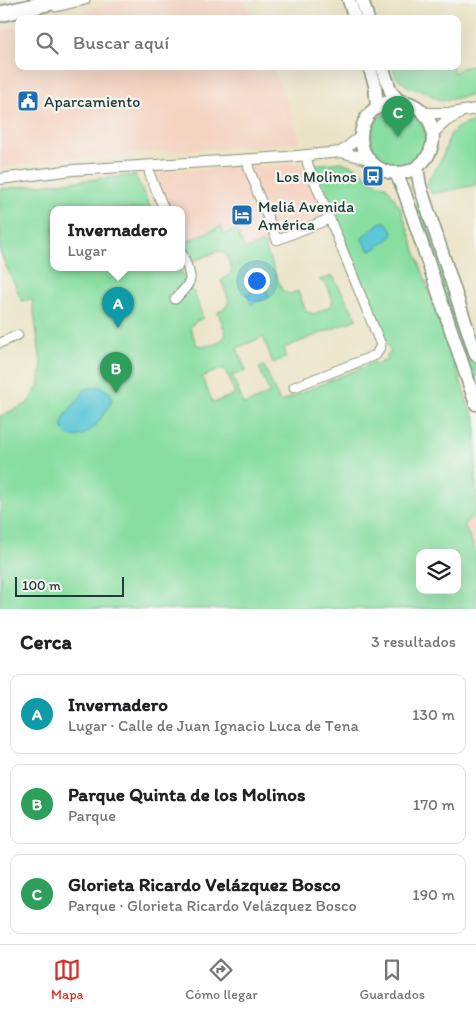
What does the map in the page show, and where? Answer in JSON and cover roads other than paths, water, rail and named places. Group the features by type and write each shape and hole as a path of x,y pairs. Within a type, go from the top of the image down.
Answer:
{"highway":[{"path":"0,14 61,0"}],"main road":[{"path":"349,0 354,15"},
{"path":"362,0 367,15"},
{"path":"370,70 375,85 377,108"},
{"path":"383,70 391,92 400,102"},
{"path":"392,102 400,102 410,104 423,113 431,126 432,134 429,153 417,167 396,173 378,168 368,159 364,152 361,136 365,120 377,108 392,102"},
{"path":"417,167 420,186 476,355"},
{"path":"396,173 476,404"}],"street":[{"path":"24,15 85,0"},
{"path":"0,21 15,17"},
{"path":"423,113 441,114 473,110"},
{"path":"432,134 446,121 473,110"},
{"path":"341,152 361,136"},
{"path":"0,179 73,170 341,152 368,159"},
{"path":"294,387 376,355 381,345 329,219 306,155"},
{"path":"247,159 248,169 277,240 329,219"},
{"path":"148,165 150,175 163,206"},
{"path":"175,298 190,282 191,277 185,262"},
{"path":"0,343 18,335"}],"water":[{"path":"381,222 386,222 393,232 392,236 373,250 369,250 362,240 363,236"},
{"path":"265,286 269,297 251,304 247,294"},
{"path":"99,386 110,392 112,400 110,404 99,421 88,432 76,437 69,436 62,424 64,418 84,389"}],"place":[{"name":"Aparcamiento","path":"28,101"},
{"name":"Glorieta Ricardo Velázquez Bosco","path":"398,137"},
{"name":"Los Molinos","path":"373,176"},
{"name":"Meliá Avenida América","path":"242,215"},
{"name":"Invernadero","path":"118,328"},
{"name":"Parque Quinta de los Molinos","path":"116,393"}]}
